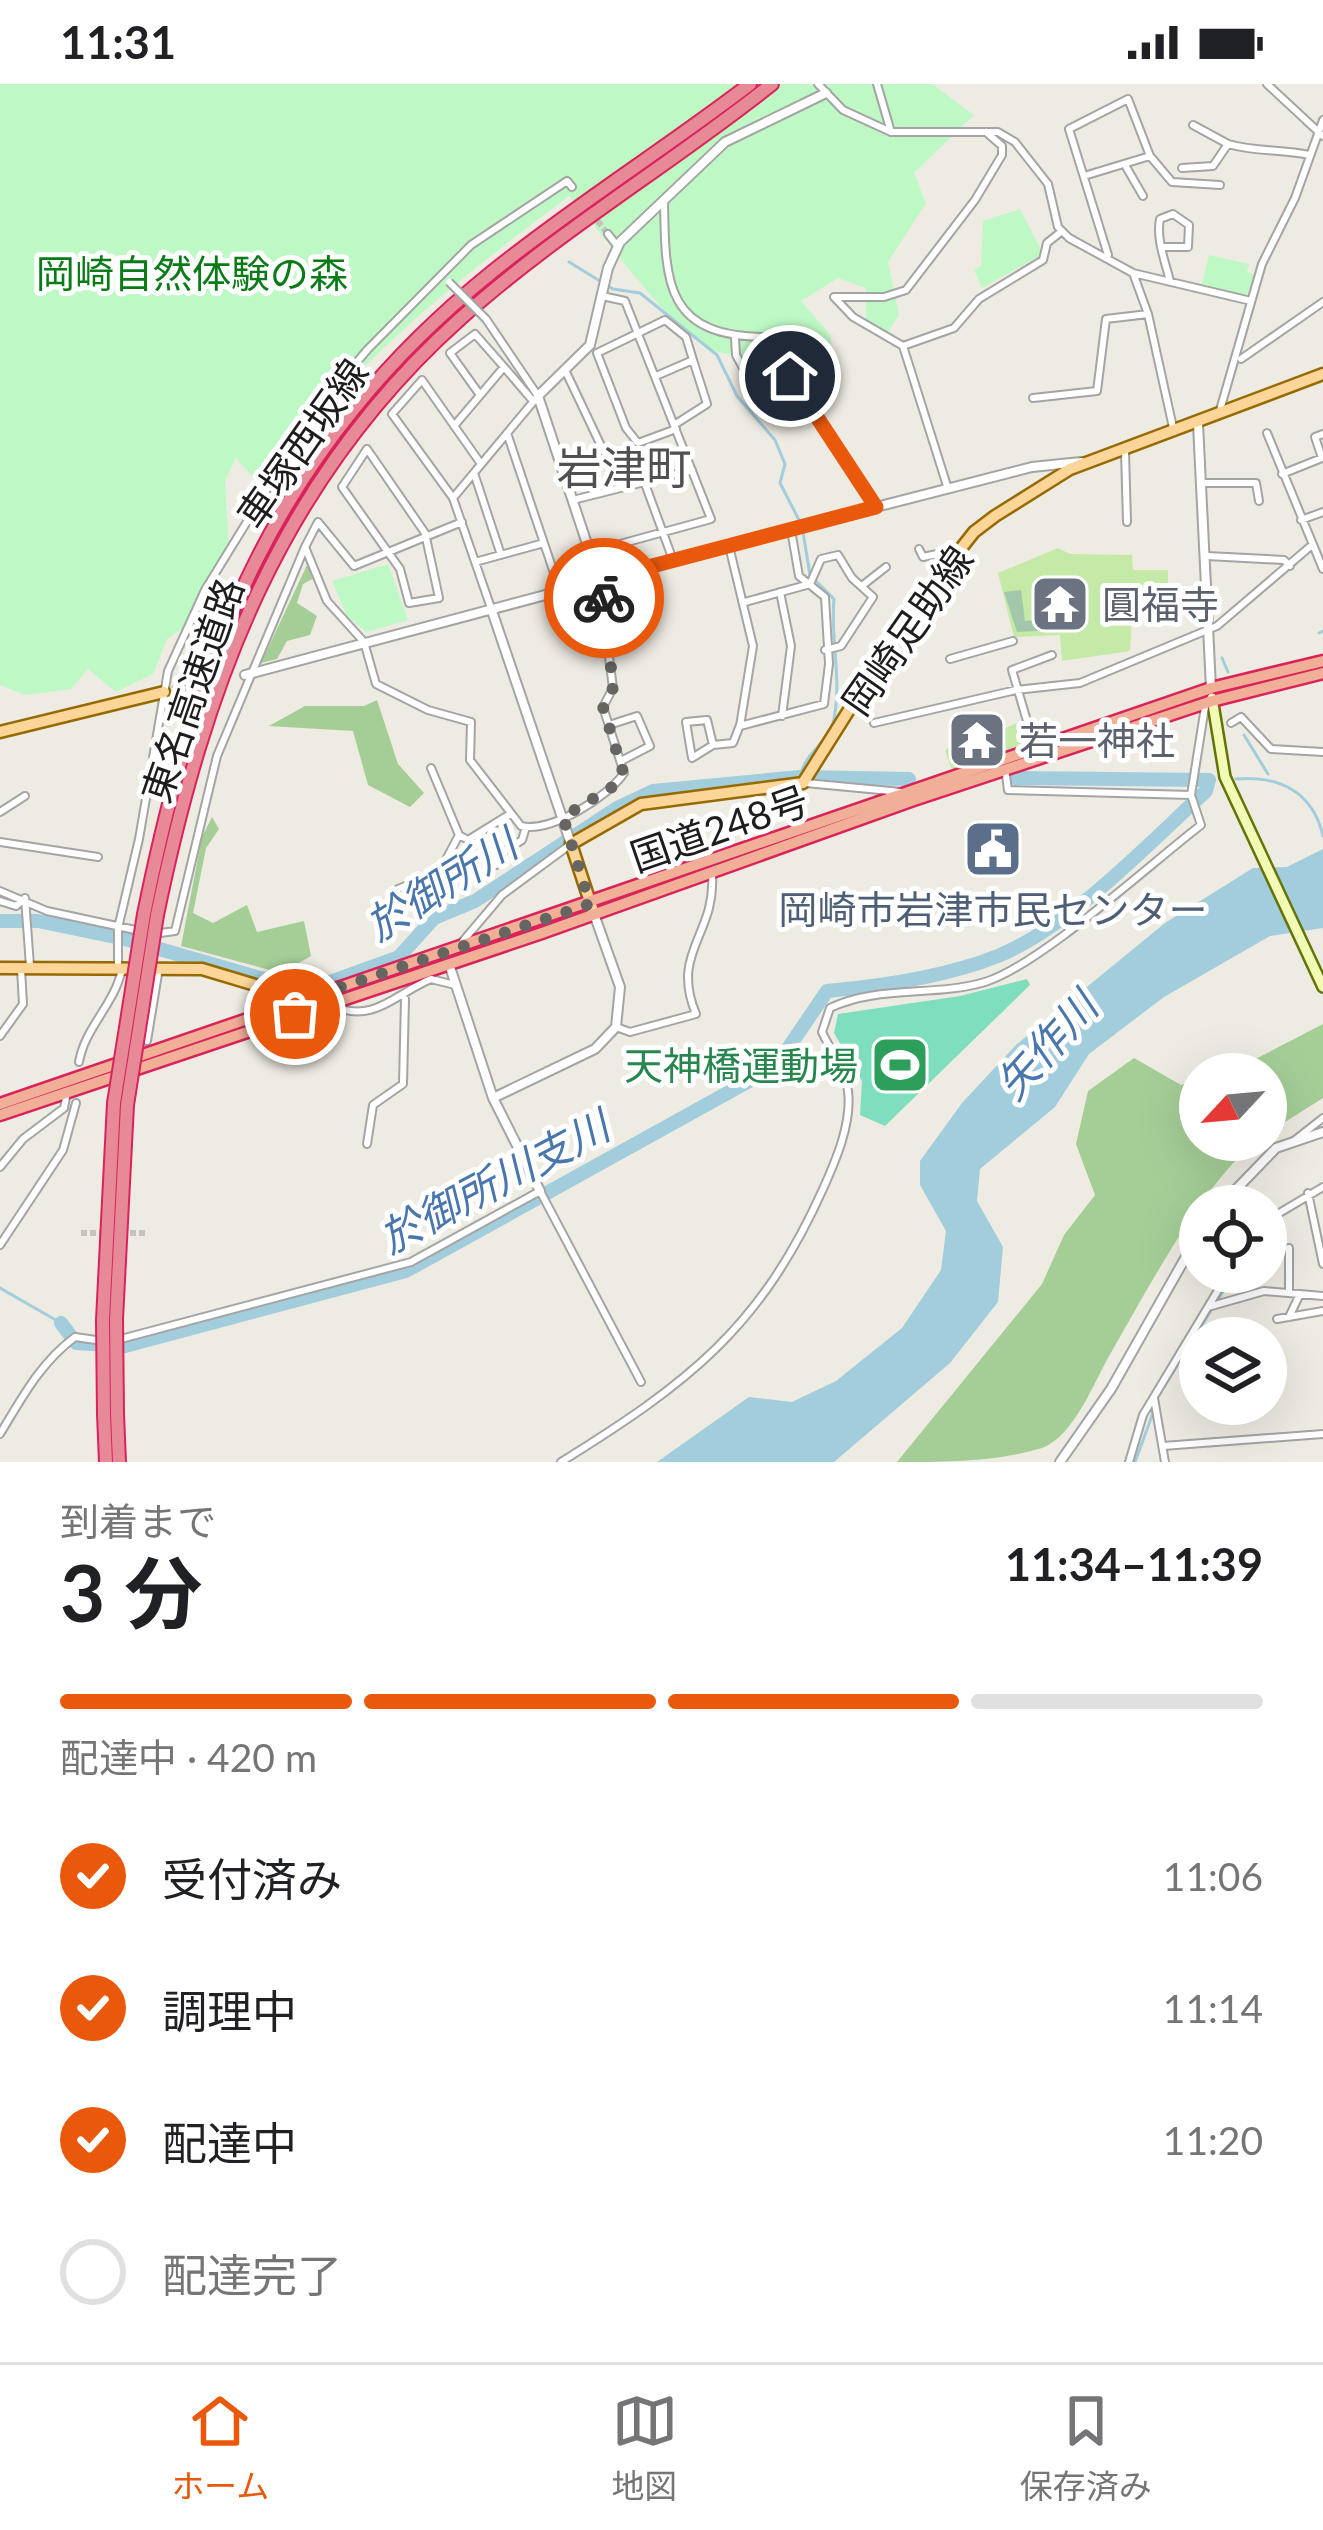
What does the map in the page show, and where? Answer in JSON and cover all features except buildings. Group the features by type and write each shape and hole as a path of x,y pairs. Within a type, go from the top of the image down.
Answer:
{"highway":[{"name":"東名高速道路","path":"106,1462 121,1104 150,915 185,736 223,627 263,542 325,445 389,367 479,284 750,84"},
{"name":"東名高速道路","path":"150,915 192,763 241,624 293,521 338,456 405,373 460,318 772,84"},
{"name":"国道248号","path":"0,1115 71,1097 292,1009 448,961 910,794 1323,661"},
{"name":"国道248号","path":"0,1104 712,872 1211,694 1323,673"},
{"name":"東名高速道路","path":"111,1414 119,1462"}],"main road":[{"name":"岡崎足助線","path":"806,778 903,624 974,532 1009,506 1088,462 1174,434 1323,374"},
{"path":"0,732 168,691"},
{"path":"1211,694 1220,760 1240,814 1323,987"},
{"path":"592,909 571,844 640,804 806,778"},
{"path":"0,968 159,968 235,976 282,993 292,1009"}],"street":[{"path":"818,84 843,110 891,132 982,129 1015,142 1048,184 1062,231 1133,273 1251,301"},
{"path":"877,84 891,132"},
{"path":"1267,84 1321,134"},
{"path":"453,498 535,399 590,345 618,247 724,142 826,93"},
{"path":"1108,255 1069,129 1123,99 1131,102 1150,156 1172,182 1220,185"},
{"path":"1219,414 1238,361 1251,301 1323,120"},
{"path":"1193,125 1228,144 1258,153 1282,149 1309,155"},
{"path":"948,489 902,346 853,317 834,297 884,298 906,290 921,275 1002,155 1002,146 982,129"},
{"path":"1182,168 1213,166 1228,144"},
{"path":"1084,176 1150,156"},
{"path":"1125,165 1143,196"},
{"name":"車塚西坂線","path":"121,967 118,931 140,839 168,670 205,590 315,411 440,273 471,245 567,181 572,187"},
{"path":"664,198 664,276 672,293 697,318 735,338 771,337 790,376 876,507"},
{"path":"1162,248 1188,247 1189,225 1173,214 1160,219 1162,248 1170,281"},
{"path":"902,346 954,328 979,299 1043,260 1047,243 1062,231"},
{"path":"608,234 618,247"},
{"path":"440,273 486,319 535,399 599,580 613,688 603,707 621,761 618,781 563,817 526,827"},
{"path":"1133,273 1148,314 1174,434"},
{"path":"591,552 711,519 625,301 602,296"},
{"path":"1238,361 1323,302"},
{"path":"1033,398 1097,391 1106,319 1148,314"},
{"path":"665,320 686,337 693,360 707,404 675,427 638,443 626,428 597,353 665,320"},
{"path":"480,394 450,353 475,334 535,399"},
{"path":"735,338 736,355 754,388 790,376"},
{"path":"656,376 693,360"},
{"path":"454,426 504,367"},
{"path":"566,372 604,452 644,481 673,560"},
{"path":"463,942 502,896 571,844 453,498 392,414 422,380 481,464"},
{"path":"561,1462 712,1357 790,1255 829,1177 847,1112 844,1078 822,1033 830,1008 855,998 986,982 1023,964 1201,825 1191,791 1192,774 1202,710 1211,694 1198,424"},
{"path":"507,433 560,591"},
{"path":"1267,434 1323,569"},
{"path":"1282,474 1322,458 1315,437 1323,434"},
{"path":"367,449 425,533 439,598 409,603 392,554 342,487 367,449"},
{"path":"1124,451 1127,522"},
{"path":"248,674 1032,467 1088,462"},
{"path":"573,500 692,470"},
{"path":"474,472 501,555"},
{"path":"1203,483 1248,480 1256,483 1259,501"},
{"path":"1300,520 1323,512"},
{"path":"0,891 47,911 118,931 163,935 175,931 217,756 249,688 248,674 317,522 351,565 392,554 425,533 462,522"},
{"path":"741,722 740,726 824,704 830,664 825,650 825,595 796,569 791,530"},
{"path":"475,562 544,543"},
{"path":"874,723 1016,690 1080,683 1239,610 1312,545"},
{"path":"713,745 707,720 686,722 692,758 713,745 733,743 753,653 729,546"},
{"path":"304,548 327,601 364,641 376,684 428,710 471,722 470,760 510,814 526,827"},
{"path":"919,549 923,556 937,554 949,564"},
{"path":"810,584 821,559 838,555 873,600 841,646 825,650"},
{"path":"1207,556 1284,560 1290,566"},
{"path":"863,585 886,567"},
{"path":"745,602 810,584"},
{"path":"780,592 791,646 782,716"},
{"path":"950,659 1013,641"},
{"path":"1036,752 1012,670 1052,655"},
{"path":"609,725 637,716 650,746 621,761"},
{"path":"1231,723 1241,717 1250,721 1271,749 1323,752"},
{"path":"1004,767 1008,790 1191,791"},
{"path":"431,768 459,836 468,840 510,814"},
{"path":"806,778 910,794"},
{"path":"0,812 25,796"},
{"path":"496,865 494,859 522,840 526,827"},
{"path":"398,890 440,871 459,836"},
{"path":"0,842 98,857"},
{"path":"616,1027 630,1032 696,1014 684,974 709,908 712,872"},
{"path":"0,901 16,905 25,898"},
{"path":"0,1036 23,1004 25,898"},
{"path":"494,1098 595,1049 616,1027 620,987 592,909"},
{"path":"448,961 494,1098 640,1382"},
{"path":"80,1062 82,1044 115,998 121,967"},
{"path":"147,1041 159,968"},
{"path":"332,1006 362,1012 405,999 431,979 456,985"},
{"path":"367,1144 373,1105 403,1084 405,999"},
{"path":"0,1167 22,1139 64,1108 71,1097"},
{"path":"0,1245 63,1150 71,1097"},
{"path":"1239,1185 1264,1158 1323,1118"},
{"path":"1295,1139 1323,1132"},
{"path":"1287,1207 1323,1187"},
{"path":"0,1434 40,1369 75,1337 132,1340 411,1262 540,1191"},
{"path":"1308,1193 1323,1264"},
{"path":"1289,1248 1289,1293"},
{"path":"1060,1462 1111,1389 1179,1269"},
{"path":"1205,1308 1264,1291 1323,1296"},
{"path":"1129,1462 1154,1395 1215,1293"},
{"path":"1289,1317 1300,1294"},
{"path":"1289,1317 1323,1311"},
{"path":"1154,1395 1165,1462"},
{"path":"1162,1446 1323,1434"}],"green space":[{"name":"岡崎自然体験の森","path":"0,84 932,84 974,115 914,173 926,203 888,262 899,315 887,333 866,322 866,288 838,278 801,301 831,336 831,346 817,349 746,356 718,352 701,343 661,307 569,196 448,291 368,363 332,401 273,481 250,474 236,458 225,481 229,549 192,622 167,639 153,674 116,692 88,669 71,689 25,695 0,685"},
{"path":"1020,209 1043,254 982,288 974,270 981,266 983,221"},
{"path":"1209,255 1249,264 1247,272 1255,275 1246,298 1202,284"},
{"path":"831,346 826,380 799,381 785,357"},
{"path":"1058,548 1070,554 1132,555 1133,570 1168,570 1168,598 1192,598 1192,607 1164,611 1162,618 1132,618 1130,651 1062,661 1060,635 1014,637 998,573"},
{"path":"388,564 408,620 366,632 347,616 332,581"},
{"path":"307,565 316,577 303,584 297,603 317,616 310,635 287,641 277,659 261,663"},
{"path":"1021,590 1025,621 1051,618 1054,630 1017,632 1004,592"},
{"path":"377,700 398,764 424,793 410,807 368,785 353,731 269,726 305,706 364,706"},
{"path":"1022,721 1031,747 954,775 945,751 964,731 983,723 991,734"},
{"path":"212,817 219,829 206,848 193,913 213,923 247,905 257,932 304,921 311,956 281,973 181,946 202,837"},
{"name":"天神橋運動場","path":"1027,979 1030,985 885,1126 860,1115 862,1081 834,1033 838,1014 960,996"},
{"path":"1323,1024 1323,1098 1287,1121 1287,1053 1267,1053"},
{"path":"1134,1058 1179,1084 1179,1161 1235,1161 1215,1185 1179,1185 1179,1237 1083,1405 1054,1442 989,1459 897,1462 1042,1284 1064,1235 1095,1195 1076,1144 1088,1091"}],"water":[{"name":"矢作川","path":"1323,849 1323,928 1270,936 1164,997 1089,1054 1055,1107 980,1169 977,1201 1003,1247 998,1302 950,1363 834,1462 657,1462 749,1397 792,1402 836,1381 902,1328 941,1270 946,1231 920,1185 920,1161 962,1103 1016,1045 1165,923 1253,868 1287,867"}],"waterway":[{"path":"569,262 613,289 640,293 717,355 737,396 775,440 785,464 780,483 800,522"},
{"path":"800,777 806,761 830,731 837,692 834,599 810,575 803,532"},
{"path":"1319,633 1323,631"},
{"path":"1222,658 1228,672"},
{"path":"1244,735 1268,774"},
{"name":"於御所川","path":"0,921 38,921 125,939 305,991 399,957 434,918 475,901 617,808 653,791 800,777 909,779"},
{"name":"於御所川支川","path":"61,1323 76,1343 125,1346 406,1271 776,1066 827,991 935,975 998,956 1026,942 1108,882 1206,791 1209,780 1015,778"},
{"path":"1236,779 1266,780 1292,790 1311,808 1323,836"},
{"name":"於御所川支川","path":"1209,780 1214,780"},
{"path":"0,1288 61,1323"},
{"path":"1217,1301 1222,1293"},
{"path":"1157,1398 1212,1309"},
{"path":"1135,1462 1153,1413"}],"tunnel":[{"path":"592,214 608,234"},
{"path":"274,487 291,501"},
{"path":"172,690 209,682"},
{"path":"81,1233 108,1233"},
{"path":"121,1233 148,1233"}],"way so far":[{"path":"295,1014 290,1004 590,904 563,817 612,787 623,772 603,707 613,688 604,598"}],"place":[{"name":"圓福寺","path":"1060,604"},
{"name":"若一神社","path":"977,740"},
{"name":"岡崎市岩津市民センター","path":"993,849"},
{"name":"天神橋運動場","path":"900,1065"}],"district":[{"name":"岩津町","path":"624,467"}],"route":[{"path":"604,598 599,580 876,507 790,376"}]}
